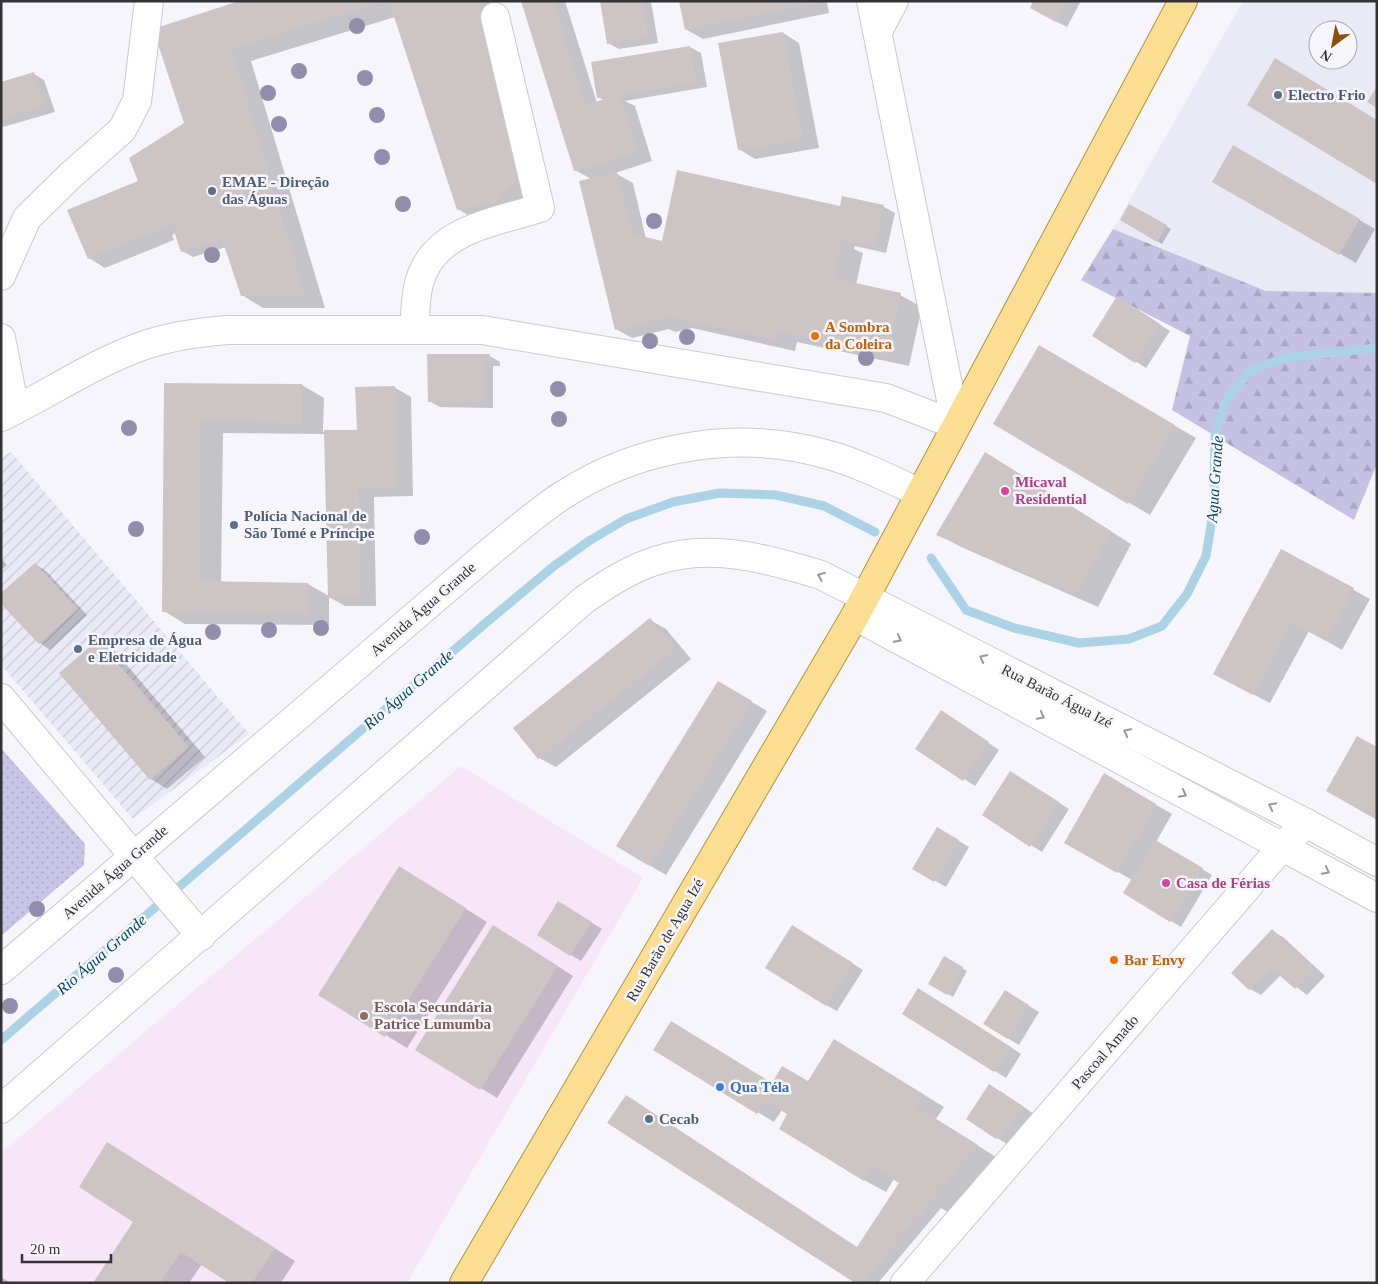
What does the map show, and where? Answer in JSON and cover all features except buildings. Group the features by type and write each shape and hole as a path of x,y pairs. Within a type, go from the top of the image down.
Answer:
{"main road":[{"name":"Rua Barão de Agua Izé","path":"464,1283 860,606 1184,1"}],"street":[{"path":"1,276 27,218 71,175 122,130 137,101 149,1"},
{"path":"871,1 956,425"},
{"path":"878,31 894,1"},
{"path":"414,329 417,293 422,272 436,250 457,235 540,208 495,17"},
{"path":"1,338 8,413 99,365 144,346 167,339 228,330 414,329 482,330 886,398 956,425"},
{"name":"Avenida Água Grande","path":"1,970 491,550 564,494 597,476 636,460 677,449 744,443 794,448 829,455 920,493"},
{"name":"Rua Barão Água Izé","path":"193,927 585,599 620,576 656,560 695,553 728,553 774,561 821,575 860,606 1282,847 1377,898"},
{"name":"Rua Barão Água Izé","path":"860,606 1306,823 1377,862"},
{"path":"1,698 193,927 1,1109"},
{"name":"Pascoal Amado","path":"905,1283 1282,847 1306,823"}],"shaded area":[{"path":"1243,1 1377,1 1377,293 1266,291 1113,229"},
{"path":"11,452 249,734 133,819 1,665 1,458"},
{"path":"1,748 85,844 84,865 1,936"},
{"name":"Escola Secundária Patrice Lumumba","path":"461,766 643,878 407,1283 1,1283 1,1153"}],"green space":[{"path":"1113,229 1266,291 1377,293 1377,464 1354,520 1172,410 1190,336 1081,280"}],"waterway":[{"name":"Agua Grande","path":"931,558 966,610 1014,628 1079,643 1129,639 1162,626 1187,594 1206,556 1214,507 1215,435 1226,400 1250,371 1283,358 1377,348"},
{"name":"Rio Água Grande","path":"1,1040 488,621 554,566 589,541 626,519 673,502 720,493 776,495 824,506 875,532"}],"place":[{"name":"Electro Frio","path":"1278,95"},
{"name":"EMAE - Direção das Águas","path":"212,191"},
{"name":"A Sombra da Coleira","path":"815,336"},
{"name":"Micaval Residential","path":"1005,491"},
{"name":"Polícia Nacional de São Tomé e Príncipe","path":"234,525"},
{"name":"Empresa de Água e Eletricidade","path":"78,649"},
{"name":"Casa de Férias","path":"1166,883"},
{"name":"Bar Envy","path":"1114,960"},
{"name":"Escola Secundária Patrice Lumumba","path":"364,1016"},
{"name":"Qua Téla","path":"720,1087"},
{"name":"Cecab","path":"649,1119"}]}
